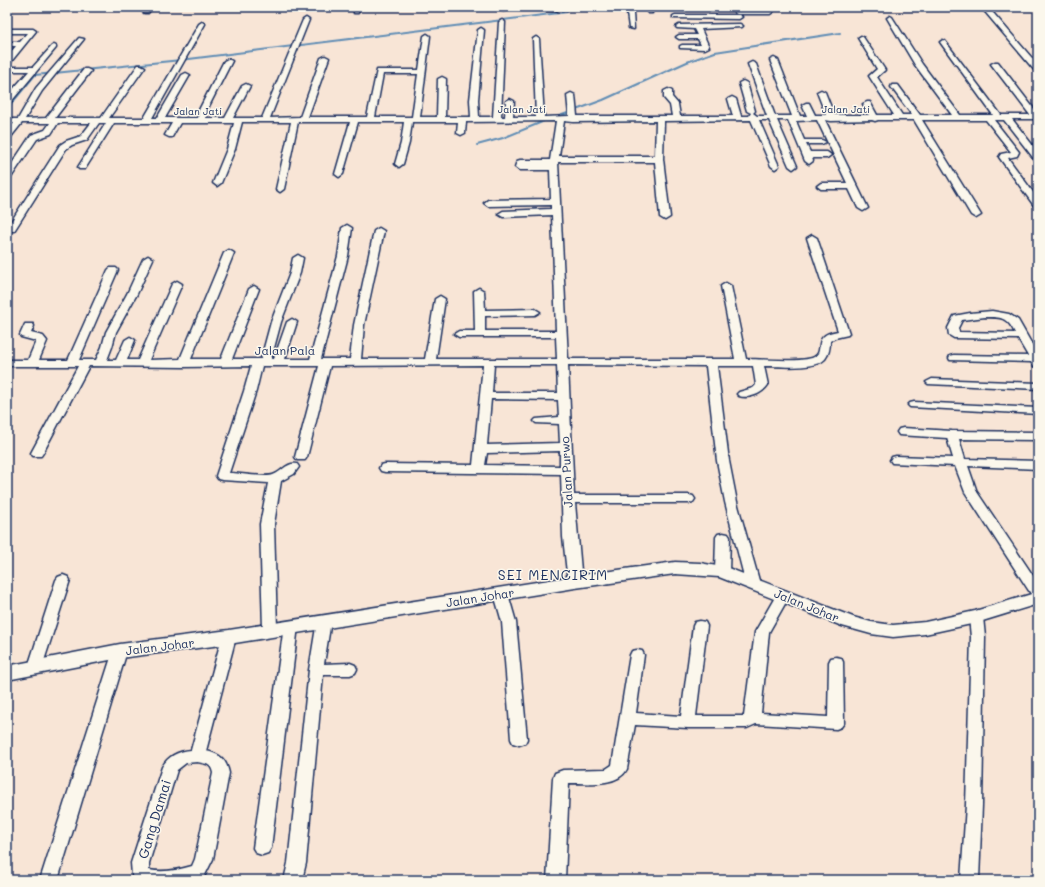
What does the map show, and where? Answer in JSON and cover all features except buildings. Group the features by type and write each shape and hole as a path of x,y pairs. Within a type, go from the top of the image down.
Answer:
{"street":[{"path":"627,7 630,13 632,28"},
{"path":"705,7 711,26"},
{"path":"734,7 737,12 770,12"},
{"path":"984,7 1038,69"},
{"path":"532,10 556,9"},
{"path":"675,17 739,17"},
{"path":"890,18 919,65 958,118"},
{"path":"265,120 306,20"},
{"path":"497,120 502,22"},
{"path":"146,121 202,24"},
{"path":"679,27 740,26"},
{"path":"682,47 705,47 697,27"},
{"path":"475,120 474,100 481,30"},
{"path":"7,31 33,31 22,44 10,54 7,61"},
{"path":"399,164 412,120 422,72 427,36"},
{"path":"679,37 701,37"},
{"path":"861,38 881,70 873,76 900,118"},
{"path":"7,136 9,125 20,121 39,90 81,39"},
{"path":"536,39 543,119"},
{"path":"943,42 1003,118 1038,158"},
{"path":"7,44 22,44"},
{"path":"7,101 54,47"},
{"path":"691,47 693,56"},
{"path":"280,189 299,120 325,58"},
{"path":"774,60 801,142 808,158 827,155"},
{"path":"201,121 203,110 228,61"},
{"path":"752,64 772,118 794,166"},
{"path":"995,64 1036,119"},
{"path":"82,167 104,120 141,67"},
{"path":"7,69 35,69"},
{"path":"7,177 34,137 48,132 52,120 87,71"},
{"path":"370,120 380,72 422,72"},
{"path":"159,121 186,75"},
{"path":"441,120 442,79"},
{"path":"743,83 753,115 774,166"},
{"path":"228,120 246,86"},
{"path":"896,87 918,118 976,215"},
{"path":"668,91 668,98 674,104 677,119"},
{"path":"821,92 831,119"},
{"path":"571,95 572,114"},
{"path":"732,99 738,119"},
{"path":"509,120 510,101"},
{"path":"867,104 875,119"},
{"path":"806,105 816,119 863,208"},
{"path":"697,110 700,119"},
{"name":"Jalan Jati","path":"20,121 509,120 557,119 572,114 660,120 738,119 753,115 794,119 1036,119"},
{"path":"989,118 1015,152 1014,154 1003,157 1038,205"},
{"name":"Jalan Purwo","path":"557,119 554,163 556,202 555,212 565,447 570,537 575,582"},
{"path":"11,229 63,148 69,142 84,138 104,120"},
{"path":"217,183 231,149 239,120"},
{"path":"339,174 354,120"},
{"path":"460,133 462,120"},
{"path":"660,120 659,159 665,217"},
{"path":"169,135 177,121"},
{"path":"801,142 822,142"},
{"path":"520,154 554,163"},
{"path":"514,173 554,163 659,159"},
{"path":"821,186 852,186"},
{"path":"488,203 556,202"},
{"path":"503,214 555,212"},
{"path":"301,456 342,262 347,228"},
{"path":"355,363 358,347 359,325 379,231"},
{"name":"Jalan Pala","path":"7,364 430,363 562,361 804,363 817,361 824,355 825,340 832,336 844,333 812,238"},
{"path":"184,364 229,253"},
{"path":"293,467 290,472 274,480 222,476 250,390 295,273 298,258"},
{"path":"99,364 107,347 111,332 132,294 148,259"},
{"path":"72,363 113,270"},
{"path":"142,364 177,284"},
{"path":"726,286 741,363"},
{"path":"225,363 254,289"},
{"path":"479,291 480,334"},
{"path":"430,363 440,299"},
{"path":"480,313 535,312"},
{"path":"1022,336 954,335 953,328 958,318 965,316 1005,315 1012,319 1037,361"},
{"path":"278,363 292,322"},
{"path":"29,326 26,335 39,338 42,341 32,363"},
{"path":"459,334 561,334"},
{"path":"120,364 130,340"},
{"path":"954,358 1037,361"},
{"path":"479,468 487,396 489,362"},
{"path":"711,363 723,461 730,495 753,584"},
{"path":"743,394 760,390 762,387 763,383 758,363"},
{"path":"37,453 85,364"},
{"path":"932,382 1038,386"},
{"path":"487,396 564,397"},
{"path":"914,405 1038,410"},
{"path":"540,421 564,420"},
{"path":"903,432 952,435 1038,436"},
{"path":"952,435 971,492 1038,594"},
{"path":"481,449 565,447"},
{"path":"896,460 1038,465"},
{"path":"385,468 567,470"},
{"path":"270,629 267,524 275,482 274,480"},
{"path":"568,499 689,499"},
{"path":"722,572 723,537"},
{"name":"Jalan Johar","path":"7,673 120,651 229,637 270,629 675,568 722,572 848,622 881,630 906,631 926,628 976,616 1038,598"},
{"path":"35,667 63,580"},
{"path":"501,594 509,622 519,739"},
{"path":"628,719 688,722 747,722 751,720 762,632 783,595"},
{"path":"970,880 974,798 978,637 976,616"},
{"path":"294,880 298,856 316,670 324,621"},
{"path":"262,848 291,626"},
{"path":"688,722 700,626"},
{"path":"197,756 229,637"},
{"path":"49,880 120,651"},
{"path":"556,880 560,780 563,777 609,775 616,772 618,769 628,719 637,655"},
{"path":"752,718 836,723 836,662"},
{"path":"316,670 350,669"},
{"name":"Gang Damai","path":"197,756 216,760 220,764 221,773 204,860 198,872 177,878 148,878 141,875 140,863 170,767 182,758 197,756"}],"waterway":[{"path":"7,109 35,75 181,60 567,12"},
{"path":"554,118 603,100 687,62 715,52 840,33"},
{"path":"477,145 503,138 547,120"}],"district":[{"name":"SEI MENCIRIM","path":"553,574"}]}
